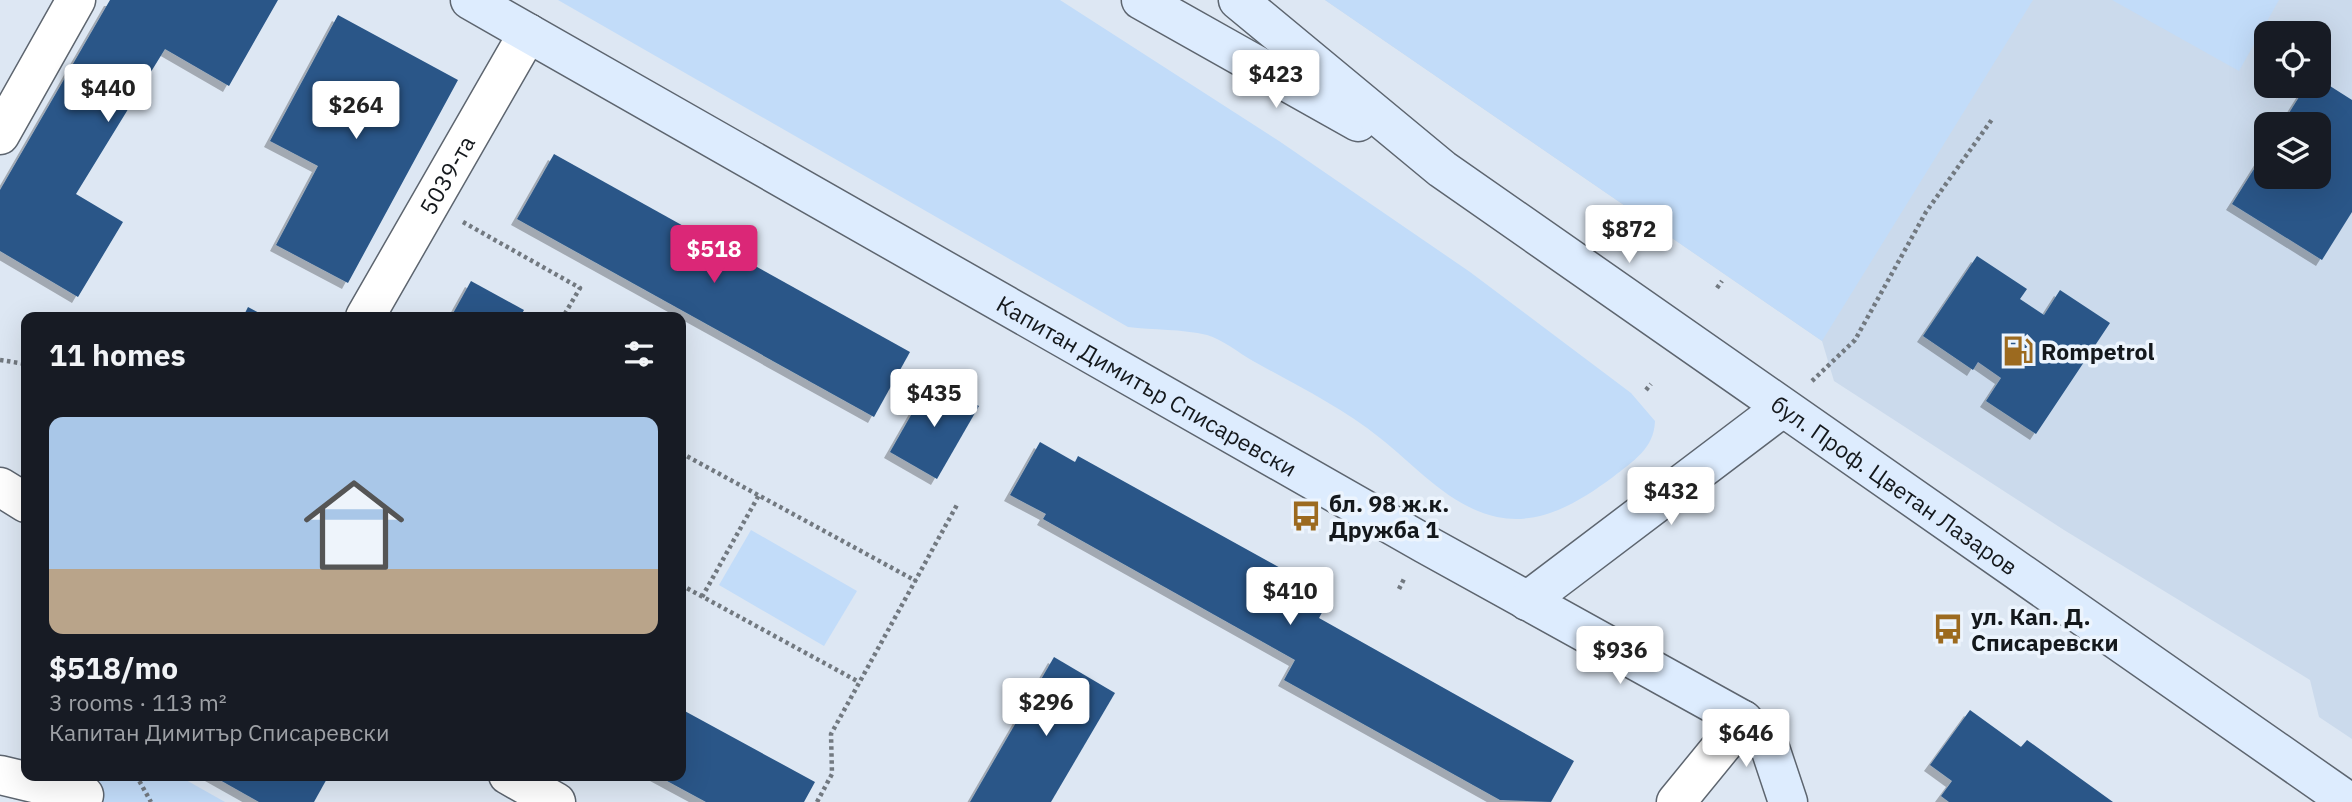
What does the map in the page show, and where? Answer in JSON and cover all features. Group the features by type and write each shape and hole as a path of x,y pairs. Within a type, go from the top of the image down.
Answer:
{"street":[{"path":"0,135 76,0"},
{"name":"Капитан Димитър Списаревски","path":"470,0 1527,601 1743,720 1770,748 1788,802"},
{"name":"бул. Проф. Цветан Лазаров","path":"1141,0 1442,169"},
{"name":"бул. Проф. Цветан Лазаров","path":"1238,0 1442,169 2349,802"},
{"name":"5039-та","path":"368,312 528,33"},
{"path":"1527,601 1782,408"},
{"path":"0,487 21,500"},
{"path":"1676,802 1743,720"},
{"path":"0,775 21,779"},
{"path":"33,781 88,791"},
{"path":"519,781 556,802"}],"path":[{"path":"1782,408 1855,340 1926,212 1993,118"},
{"path":"430,204 580,288 567,312"},
{"path":"1717,288 1721,281"},
{"path":"0,360 21,363"},
{"path":"1646,390 1651,384"},
{"path":"686,456 916,581"},
{"path":"702,597 759,495"},
{"path":"817,802 832,774 831,734 958,503"},
{"path":"686,588 859,682"},
{"path":"139,781 151,802"}],"shaded area":[{"path":"558,0 1060,0 1279,141 1470,272 1631,393 1655,421 1651,439 1635,460 1613,477 1559,510 1513,519 1480,512 1434,484 1350,416 1224,343 1197,333 1128,327"},
{"path":"1325,0 2352,0 2352,739 2319,717 2310,680 2064,530 1834,381 1822,341"},
{"path":"1325,0 2033,0 1822,341"},
{"path":"2112,0 2279,0 2267,21 2254,21 2254,44 2239,71"},
{"path":"751,530 857,591 824,646 719,585"},
{"path":"92,781 188,781 225,802 84,802 84,795"}],"building":[{"path":"110,0 278,0 229,86 165,49 76,194 123,222 78,297 0,251 0,190"},
{"path":"338,15 458,80 348,283 276,245 318,166 270,141"},
{"path":"2331,87 2352,100 2352,212 2322,260 2232,204 2254,169 2254,189 2331,189 2331,112 2290,112 2298,98 2331,98"},
{"path":"554,154 910,352 874,417 517,219"},
{"path":"1977,256 2027,289 2020,299 2044,315 2060,290 2110,323 2036,434 1986,401 2001,378 1978,362 1973,370 1923,336"},
{"path":"471,281 524,310 523,312 454,312"},
{"path":"931,380 979,406 937,479 890,452"},
{"path":"1040,442 1075,462 1078,456 1331,596 1319,618 1574,761 1551,802 1500,800 1284,680 1295,660 1043,519 1046,514 1010,495"},
{"path":"1054,657 1115,693 1051,802 970,802"},
{"path":"1970,710 2021,747 2027,740 2113,802 1949,802 1941,796 1952,781 1930,765"},
{"path":"686,712 815,782 804,802 706,802 667,781 686,781"},
{"path":"222,781 326,781 314,802 259,802"}],"place":[{"name":"Rompetrol","path":"2018,351"},
{"name":"бл. 98 ж.к. Дружба 1","path":"1306,516"},
{"name":"ул. Кап. Д. Списаревски","path":"1948,629"}]}
